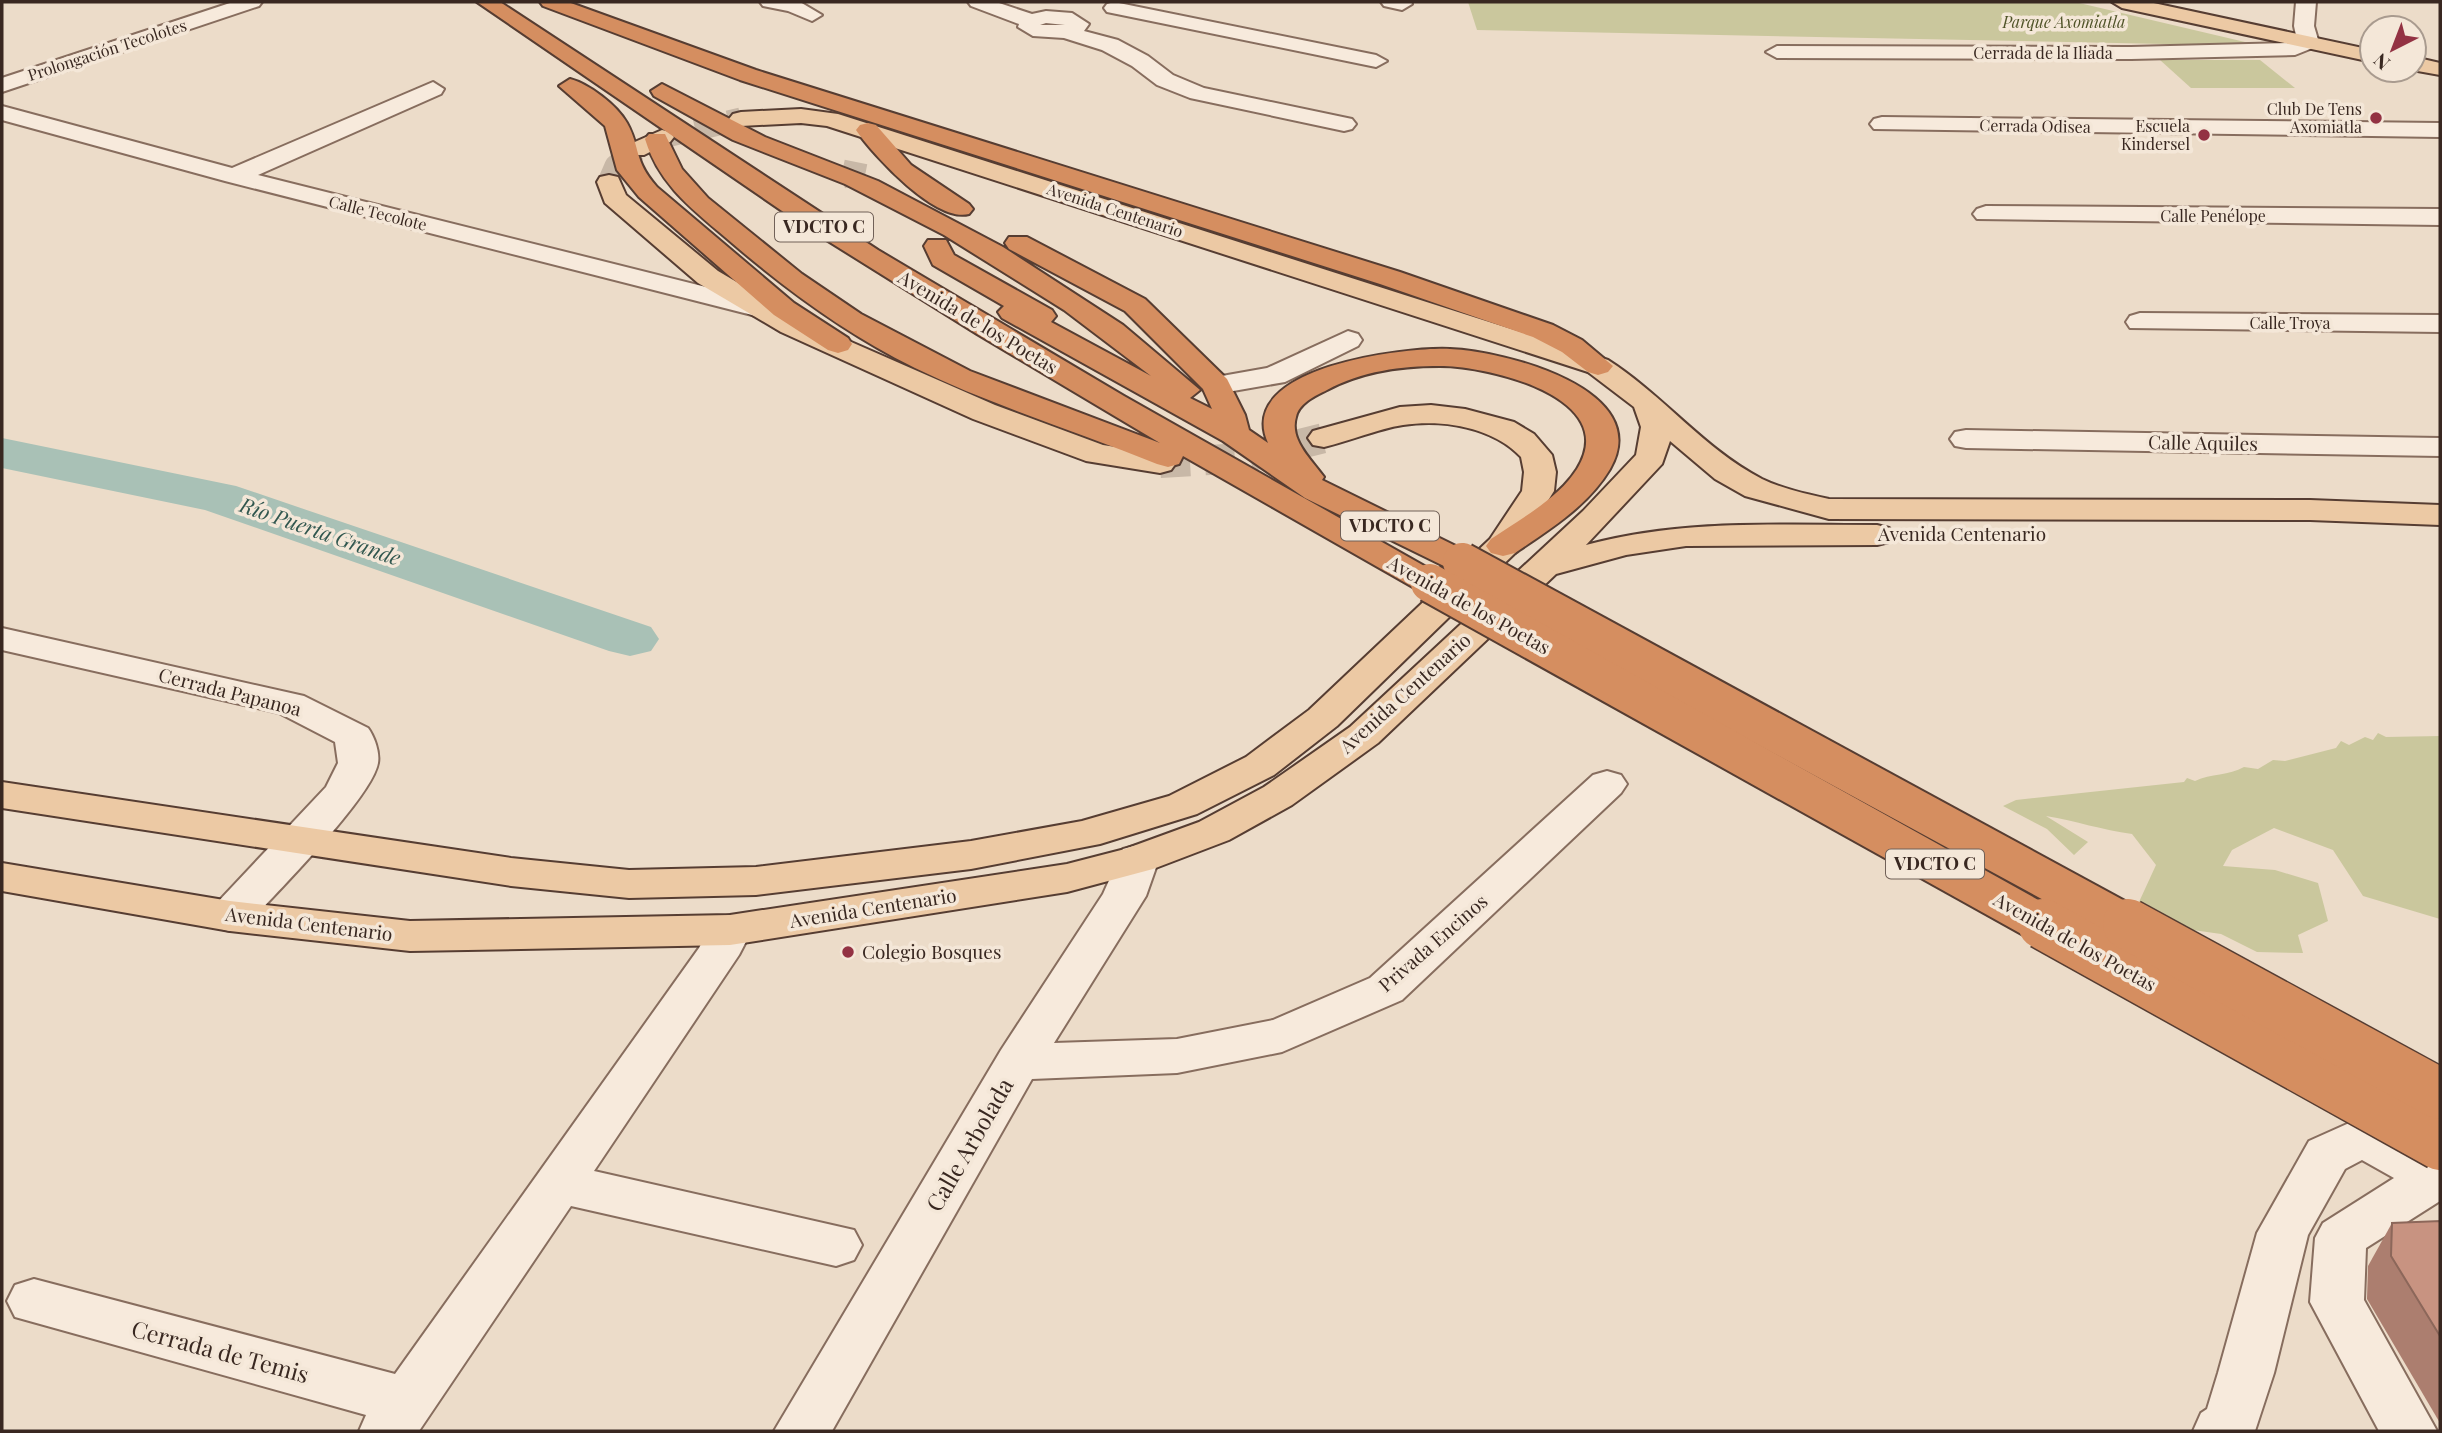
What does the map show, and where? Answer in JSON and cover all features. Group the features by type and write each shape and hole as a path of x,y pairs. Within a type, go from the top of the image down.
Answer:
{"highway":[{"path":"474,2 475,11 495,32 609,116 615,124 629,170 648,192 784,309 838,344"},
{"name":"Avenida de los Poetas","path":"487,2 782,201 923,290 1171,437 1344,534 1446,573 2440,1092"},
{"path":"543,6 569,32"},
{"path":"543,6 736,71 1363,270 1543,331 1572,346 1598,366"},
{"name":"Avenida de los Poetas","path":"639,77 768,168 1024,319 1165,397 1233,428 1317,491 1446,573 2438,1168"},
{"path":"662,92 698,109 872,174 923,198 1056,275 1175,360 1211,379"},
{"path":"698,109 742,136 867,185 1009,274 1098,336 1127,342 1233,428"},
{"path":"830,119 859,138 856,162"},
{"path":"868,130 902,170 934,193 1121,302 1211,379 1233,428"},
{"path":"652,142 670,175 694,198 820,302 894,346 1002,395 1165,456 1344,534"},
{"path":"858,190 868,201 937,246 1009,274"},
{"path":"1193,217 1203,226 1240,245 1326,266 1363,270"},
{"path":"937,246 942,259 1059,325 1159,388 1165,397"},
{"path":"1056,275 1121,302 1213,399 1233,428"},
{"path":"1024,319 1059,325"},
{"path":"1317,491 1285,443 1279,429 1281,412 1301,392 1352,368 1376,362 1440,358 1476,360 1506,366 1580,399 1597,416 1604,431 1602,450 1592,470 1573,493 1503,546"}],"main road":[{"path":"2122,2 2358,53"},
{"name":"Avenida Centenario","path":"741,119 801,116 830,119 1240,245 1598,366 1620,378 1746,484 1787,501 1829,509 2005,521 2440,537"},
{"path":"609,182 614,198 708,277 756,308 972,406 1097,454 1160,463"},
{"path":"1543,566 1595,518 1651,457 1657,427 1647,402"},
{"name":"Avenida Centenario","path":"2,795 298,842 511,872 629,884 756,881 971,855 1085,834 1183,805 1260,766 1323,718 1503,546 1538,491 1540,472 1536,455 1523,441 1503,429 1465,418 1431,414 1372,422 1324,438"},
{"name":"Avenida Centenario","path":"2,877 230,916 410,936 730,930 1067,878 1138,859 1214,831 1278,796 1364,735 1543,566 1624,545 1686,536 2005,521 2310,510 2440,515"}],"street":[{"name":"Prolongación Tecolotes","path":"2,85 252,2"},
{"path":"770,2 793,6 812,15"},
{"path":"978,2 1031,21 1055,16 1140,61 1165,79 1198,93 1343,124"},
{"path":"2306,2 2304,26 2308,43"},
{"path":"1071,26 1102,16 1116,5 1376,61"},
{"name":"Cerrada de la Iliada","path":"1777,52 2187,52 2295,49 2308,43"},
{"path":"234,176 433,89"},
{"name":"Calle Tecolote","path":"2,113 234,176 756,308"},
{"name":"Cerrada Odisea","path":"1882,124 2440,130"},
{"name":"Calle Penélope","path":"1986,214 2440,217"},
{"name":"Calle Troya","path":"2140,322 2440,324"},
{"path":"1211,379 1274,376 1348,340"},
{"path":"1233,428 1262,396 1274,376"},
{"name":"Calle Aquiles","path":"1966,439 2440,447"},
{"name":"Cerrada Papanoa","path":"2,639 291,704 354,736 358,763 343,793 230,916"},
{"name":"Privada Encinos","path":"1018,1062 1177,1056 1282,1035 1386,989 1608,784"},
{"name":"Calle Arbolada","path":"802,1431 1018,1062 1124,895 1138,859"},
{"name":"Cerrada de Temis","path":"34,1301 397,1417 556,1183 717,955 730,930"},
{"path":"2221,1431 2230,1424 2246,1373 2283,1233 2327,1155 2364,1137 2409,1101 2440,1092"},
{"path":"2364,1137 2438,1168"},
{"path":"2409,1431 2337,1302 2340,1238 2438,1168"},
{"path":"556,1183 836,1245"}],"green space":[{"name":"Parque Axomiatla","path":"1468,2 2075,2 2262,46 1477,30"},
{"path":"2160,60 2260,60 2295,88 2191,88"},
{"path":"2378,733 2386,737 2440,736 2440,919 2363,896 2333,850 2274,828 2232,850 2223,866 2275,870 2318,883 2328,921 2298,935 2303,953 2257,952 2221,934 2193,930 2139,902 2156,865 2132,834 2046,816 2088,842 2074,855 2047,829 2003,806 2016,800 2184,782 2187,778 2195,781 2244,767 2258,769 2273,760 2285,761 2336,748 2341,741 2349,745 2365,737 2373,740"}],"building":[{"path":"2440,1221 2440,1336 2391,1256 2392,1223"}],"waterway":[{"name":"Río Puerta Grande","path":"2,453 218,497 630,639"}],"tunnel":[{"path":"662,137 741,119"},
{"path":"609,182 616,166 636,150"},
{"path":"856,162 853,177 858,190"},
{"path":"1160,463 1243,458 1324,438"}],"place":[{"name":"Club De Tens Axomiatla","path":"2376,118"},
{"name":"Escuela Kindersel","path":"2204,135"},
{"name":"Colegio Bosques","path":"848,952"}]}
